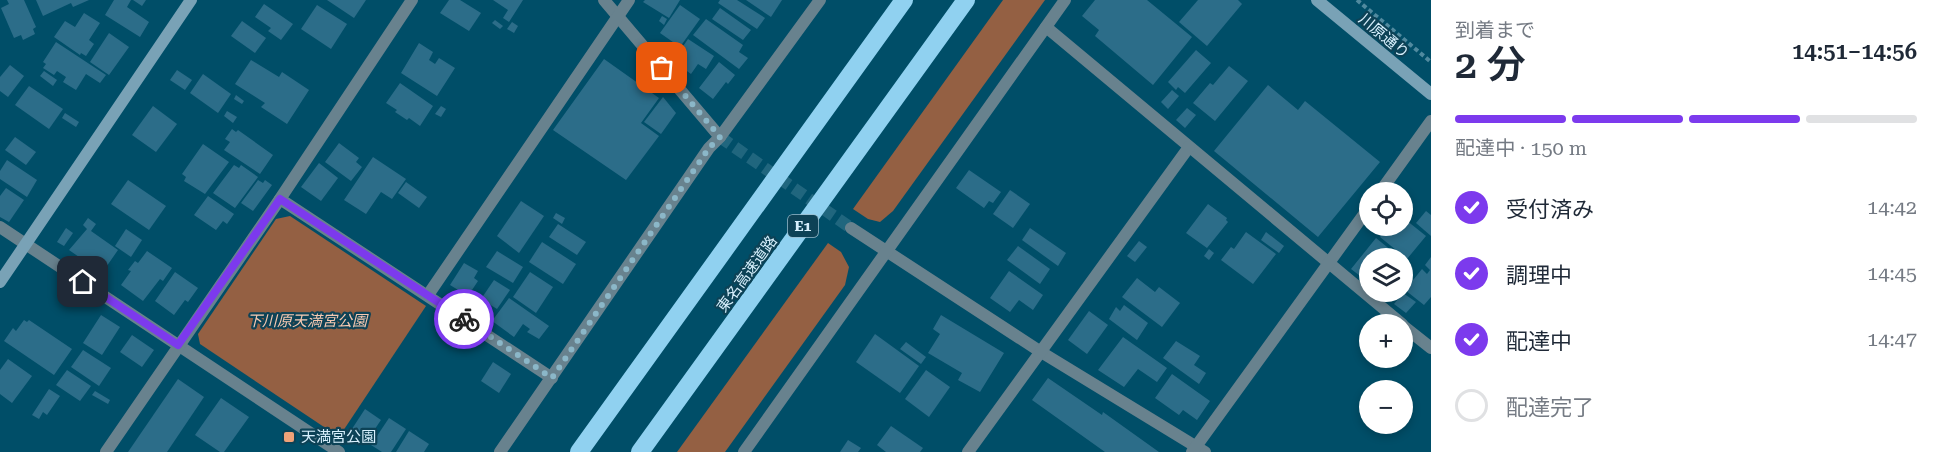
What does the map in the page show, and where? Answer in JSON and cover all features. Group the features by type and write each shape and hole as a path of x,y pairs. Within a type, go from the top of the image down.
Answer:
{"highway":[{"path":"579,452 904,0"},
{"name":"東名高速道路","path":"640,452 966,0"}],"street":[{"path":"0,282 191,0"},
{"path":"106,452 280,199 412,0"},
{"path":"604,0 720,137"},
{"path":"428,295 629,0"},
{"path":"500,452 709,148 720,137 820,0"},
{"path":"744,452 1065,0"},
{"name":"川原通り","path":"1317,0 1431,94"},
{"path":"1046,27 1390,314"},
{"path":"1387,182 1431,121"},
{"path":"968,452 1189,147"},
{"path":"280,199 552,378"},
{"path":"851,228 1041,352 1198,450 1359,221"},
{"path":"0,228 339,452"},
{"path":"1413,333 1431,348"}],"path":[{"path":"1357,0 1431,62"}],"green space":[{"path":"1003,0 1045,0 893,211 880,222 868,219 853,209"},
{"name":"下川原天満宮公園","path":"290,216 426,306 339,437 200,344 198,334 276,219"},
{"path":"828,243 841,252 849,267 845,285 725,452 677,452"}],"building":[{"path":"7,0 24,0 36,27 33,29 35,34 23,40 21,35 14,38 1,8 9,4"},
{"path":"36,0 89,0 73,7 71,3 43,16"},
{"path":"114,0 131,0 127,7 149,22 140,37 105,15"},
{"path":"133,0 146,0 142,6"},
{"path":"327,0 366,0 354,18"},
{"path":"449,0 460,0 481,13 469,31 440,13"},
{"path":"493,0 523,0 509,22 503,18 508,10"},
{"path":"645,0 680,0 669,18 643,2"},
{"path":"720,0 737,0 765,18 757,29 718,3"},
{"path":"746,0 782,0 771,17"},
{"path":"1095,0 1147,0 1192,37 1153,85 1095,36 1099,30 1082,16"},
{"path":"1198,0 1238,0 1242,4 1207,46 1179,22"},
{"path":"264,4 293,24 281,40 268,31 271,28 255,17"},
{"path":"317,5 347,24 331,49 301,29"},
{"path":"680,5 700,19 680,47 660,33"},
{"path":"720,8 751,30 743,40 712,19"},
{"path":"84,13 100,23 89,40 94,44 86,56 81,53 80,55 54,37 65,21 75,27"},
{"path":"662,16 667,19 664,25 659,21"},
{"path":"706,19 743,45 739,52 748,58 739,69 693,35"},
{"path":"495,20 503,26 500,29 492,23"},
{"path":"242,21 266,38 255,53 231,36"},
{"path":"512,22 518,26 514,33 507,29"},
{"path":"109,33 129,47 109,75 90,62"},
{"path":"688,39 714,56 706,69 698,64 691,74 673,61"},
{"path":"56,42 106,75 100,83 86,74 76,90 63,82 66,77 57,71 54,75 43,68 46,64 43,62"},
{"path":"419,43 433,52 429,60 435,64 439,58 455,68 437,96 401,73"},
{"path":"1196,50 1211,63 1185,93 1178,87 1176,90 1168,82"},
{"path":"604,59 659,98 641,123 659,136 626,180 553,130"},
{"path":"251,60 279,77 282,72 309,90 287,124 261,107 265,103 235,84"},
{"path":"719,62 735,75 728,84 726,82 713,99 699,88"},
{"path":"10,65 24,76 8,97 0,91 0,77"},
{"path":"1229,66 1248,81 1215,121 1193,103"},
{"path":"177,70 192,80 185,90 170,80"},
{"path":"44,71 57,80 53,86 40,76"},
{"path":"203,74 231,94 218,113 190,93"},
{"path":"400,83 433,106 420,126 395,112 397,110 386,103"},
{"path":"1268,85 1298,110 1305,101 1380,162 1363,182 1359,182 1359,187 1318,237 1214,151"},
{"path":"29,86 63,109 49,129 15,105"},
{"path":"1172,90 1179,96 1168,109 1161,102"},
{"path":"236,95 244,101 242,104 234,99"},
{"path":"663,97 676,113 661,134 644,122"},
{"path":"153,106 177,124 156,152 132,135"},
{"path":"441,106 446,109 441,117 435,114"},
{"path":"1187,108 1196,115 1185,128 1176,120"},
{"path":"227,111 237,117 233,123 224,116"},
{"path":"65,113 79,122 76,127 62,118"},
{"path":"232,129 236,132 238,130 273,155 260,174 224,150 230,142 225,139"},
{"path":"15,137 36,152 26,165 5,150"},
{"path":"339,143 359,158 356,162 362,167 351,181 325,162"},
{"path":"203,144 229,162 205,194 184,181 186,177 182,174"},
{"path":"373,157 406,179 392,199 381,192 366,214 344,200"},
{"path":"7,160 37,180 27,197 0,179 0,171"},
{"path":"319,163 338,178 321,201 301,187"},
{"path":"234,165 239,168 241,165 258,177 235,208 213,193"},
{"path":"969,170 1001,192 993,203 989,201 984,208 956,188"},
{"path":"128,180 166,206 149,230 111,204"},
{"path":"258,180 263,183 265,180 272,185 253,211 241,203"},
{"path":"406,182 427,197 419,208 398,193"},
{"path":"6,188 24,200 9,222 0,217 0,196"},
{"path":"1010,190 1030,204 1013,228 993,214"},
{"path":"208,196 234,214 227,224 223,221 216,230 194,215"},
{"path":"521,201 544,216 519,253 497,236"},
{"path":"1208,204 1227,218 1228,222 1207,248 1186,233"},
{"path":"1426,211 1431,215 1431,236 1416,223"},
{"path":"556,213 565,218 562,224 553,218"},
{"path":"88,218 96,224 91,231 118,250 102,273 69,250 87,229 83,225"},
{"path":"558,224 586,242 577,255 549,237"},
{"path":"1413,226 1426,236 1413,252 1413,248 1394,248 1380,237 1413,236"},
{"path":"66,228 73,233 64,246 57,242"},
{"path":"1030,228 1066,253 1058,266 1022,240"},
{"path":"126,229 142,240 131,257 115,246"},
{"path":"1246,232 1276,254 1253,284 1221,260 1231,247 1234,249"},
{"path":"1266,232 1284,246 1279,253 1261,240"},
{"path":"1376,238 1388,248 1368,248"},
{"path":"1139,241 1147,247 1135,262 1127,256"},
{"path":"542,242 576,264 563,284 529,262"},
{"path":"1018,246 1050,269 1040,284 1007,260"},
{"path":"1209,249 1214,253 1209,260 1204,256"},
{"path":"147,251 172,268 163,281 160,279 143,301 121,285 131,271 128,270 135,261 138,263"},
{"path":"497,251 523,267 513,283 486,267"},
{"path":"1431,257 1431,297 1424,305 1413,296 1413,280 1422,269 1427,274 1430,270 1425,265"},
{"path":"1359,259 1359,275 1351,269"},
{"path":"464,263 478,271 474,278 478,281 468,296 450,285"},
{"path":"1009,271 1043,295 1033,310 1019,300 1010,312 990,298"},
{"path":"175,272 198,288 188,302 185,300 174,315 155,301"},
{"path":"530,272 553,287 536,313 513,297"},
{"path":"1137,278 1155,292 1159,287 1180,303 1162,327 1122,297"},
{"path":"494,280 510,290 497,309 481,299"},
{"path":"509,298 549,326 539,339 527,332 530,329 523,324 514,337 492,321"},
{"path":"1413,300 1416,302 1406,313 1394,304 1396,302 1413,302"},
{"path":"1124,305 1148,323 1137,340 1109,319 1116,307 1120,311"},
{"path":"1089,311 1108,325 1087,354 1068,340"},
{"path":"101,315 120,327 102,355 83,343"},
{"path":"941,315 1004,353 980,392 958,380 962,373 928,353 940,334 933,329"},
{"path":"24,320 27,322 29,320 72,349 54,375 4,341 13,328 16,331"},
{"path":"875,334 919,366 900,393 856,362"},
{"path":"132,335 154,350 142,367 120,352"},
{"path":"1123,337 1167,368 1157,382 1138,369 1124,387 1098,370"},
{"path":"1176,341 1200,356 1194,365 1206,373 1199,384 1163,358"},
{"path":"906,342 926,357 921,364 900,349"},
{"path":"83,350 111,368 99,386 71,367"},
{"path":"8,359 32,376 12,403 0,394 0,370"},
{"path":"493,362 511,374 499,393 481,381"},
{"path":"67,370 91,386 80,401 56,385"},
{"path":"926,370 950,387 929,417 905,399"},
{"path":"1172,374 1210,401 1197,420 1183,410 1179,415 1155,398"},
{"path":"1048,378 1102,415 1103,412 1159,452 1105,452 1032,400"},
{"path":"178,379 204,397 167,452 128,452"},
{"path":"49,389 60,396 47,415 43,412 39,419 32,415"},
{"path":"95,391 110,400 108,404 92,395"},
{"path":"221,398 249,417 224,452 220,452 195,435"},
{"path":"365,409 381,420 364,445 348,435"},
{"path":"389,418 406,429 391,452 382,452 371,445"},
{"path":"891,426 923,448 920,452 886,452 877,445"},
{"path":"409,431 429,444 424,452 396,452"},
{"path":"848,440 861,448 858,452 840,452"}],"tunnel":[{"path":"720,137 851,228"}],"way so far":[{"path":"464,319 552,378 709,148 720,137 662,68"}],"place":[{"name":"天満宮公園","path":"289,437"}],"route":[{"path":"83,282 178,345 280,199 464,319"}]}
